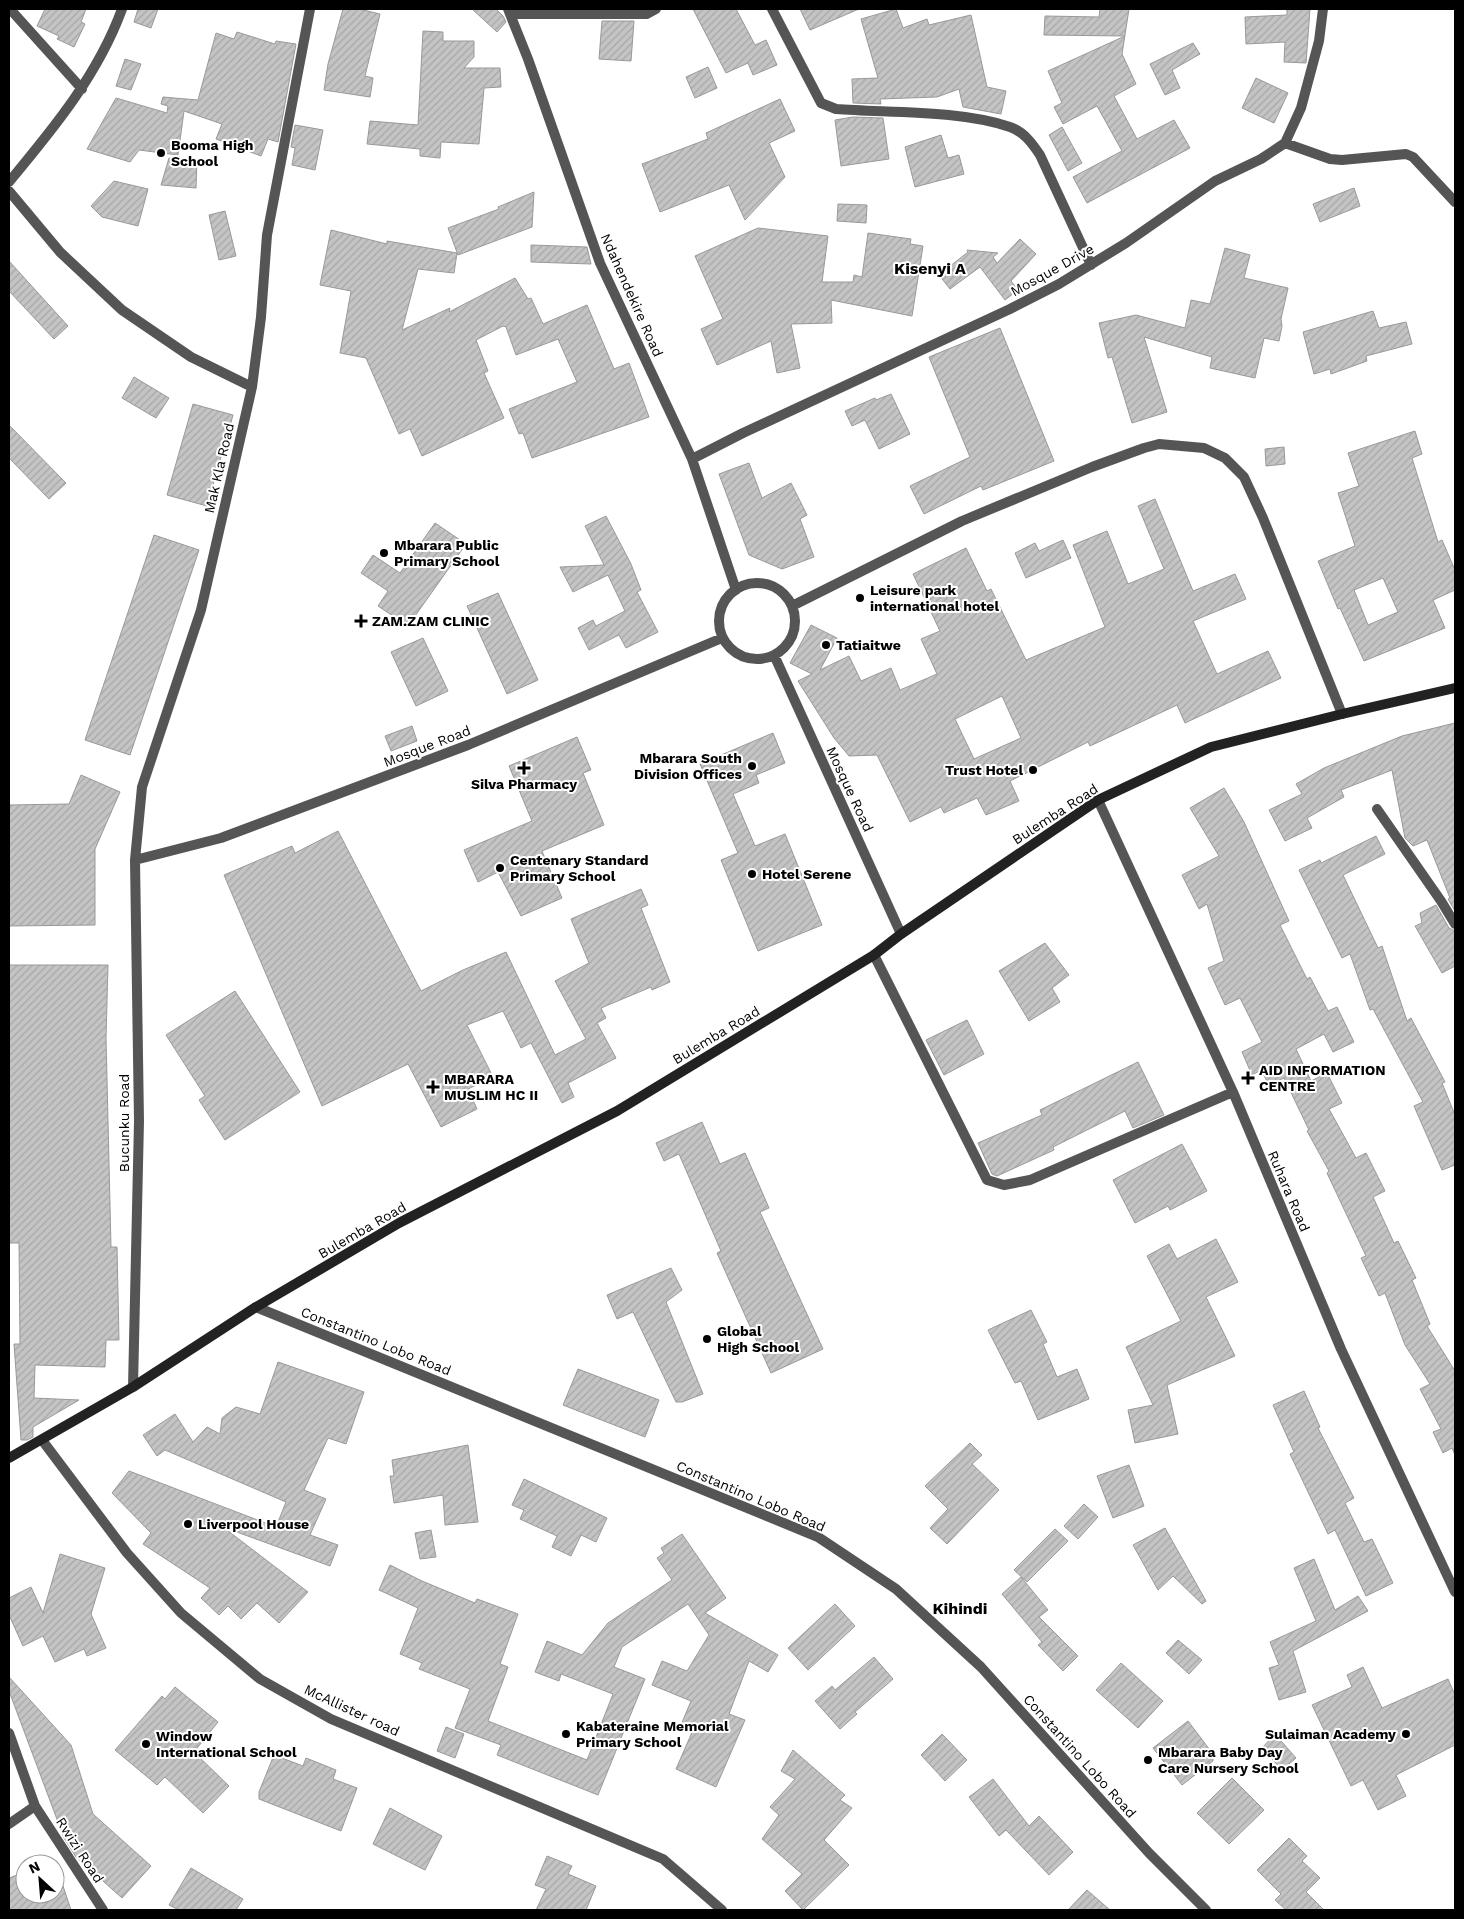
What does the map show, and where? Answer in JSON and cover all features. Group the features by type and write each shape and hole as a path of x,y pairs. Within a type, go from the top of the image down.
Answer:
{"main road":[{"name":"Bulemba Road","path":"9,1458 133,1387 256,1306 399,1223 617,1111 874,955 901,934 1098,800 1211,748 1342,714 1455,688"}],"street":[{"path":"10,9 82,89"},
{"path":"9,182 82,89 114,32 122,9"},
{"name":"Mak Kla Road","path":"135,860 142,787 200,610 252,387 261,317 267,235 310,9"},
{"path":"510,12 647,14 656,9"},
{"path":"772,9 821,103 836,109 959,117 1012,128 1030,140 1040,155 1091,265"},
{"path":"1323,9 1319,41 1301,108 1285,143 1330,159 1342,160 1406,154 1418,162 1455,202"},
{"name":"Ndahendekire Road","path":"510,12 600,262 692,459 736,590"},
{"name":"Mosque Drive","path":"692,459 743,432 1010,309 1059,284 1091,265 1215,181 1261,159 1285,143"},
{"path":"9,191 60,252 122,310 191,357 252,387"},
{"path":"792,606 962,521 1092,467 1160,444 1204,448 1225,458 1244,477 1263,518 1342,714"},
{"path":"750,583 763,583 780,591 792,606 795,617 790,640 783,649 774,655 762,659 744,657 729,648 722,638 718,627 718,615 722,604 736,590 750,583"},
{"name":"Mosque Road","path":"135,860 221,838 468,745 722,638"},
{"name":"Mosque Road","path":"774,655 901,934"},
{"name":"Ruhara Road","path":"1098,800 1233,1092 1341,1349 1455,1592"},
{"path":"1376,809 1437,894 1455,924"},
{"name":"Bucunku Road","path":"133,1387 139,1121 135,860"},
{"path":"874,955 986,1180 1004,1185 1030,1180 1233,1092"},
{"name":"Constantino Lobo Road","path":"256,1306 818,1537 896,1589 981,1667 1149,1853 1206,1910"},
{"name":"McAllister road","path":"42,1440 127,1553 181,1613 260,1679 331,1719 663,1859 722,1910"},
{"name":"Rwizi Road","path":"9,1733 35,1806 103,1910"},
{"path":"9,1824 35,1806"}],"building":[{"path":"45,9 86,9 81,22 85,24 74,47 57,39 59,36 37,26"},
{"path":"138,9 158,9 151,28 134,22"},
{"path":"343,9 359,9 380,14 365,76 373,78 370,97 324,90 328,64"},
{"path":"472,9 496,9 506,22 497,32"},
{"path":"693,9 736,9 755,45 766,40 777,65 753,75 748,63 726,73"},
{"path":"800,9 859,9 810,30"},
{"path":"896,9 903,28 927,19 929,25 971,15 987,87 1006,91 1001,114 963,107 959,89 937,97 880,99 881,104 853,103 852,79 878,78 861,19"},
{"path":"1100,9 1129,9 1125,36 1044,35 1045,16 1099,17"},
{"path":"1287,9 1310,9 1306,63 1284,62 1285,42 1246,44 1245,17 1287,15"},
{"path":"602,21 634,21 631,61 599,59"},
{"path":"423,31 443,32 443,41 474,41 474,57 464,68 500,68 501,87 484,88 479,144 441,142 440,158 420,156 420,149 367,144 370,121 418,125"},
{"path":"237,32 275,44 276,41 296,44 278,142 268,139 261,156 216,139 222,124 184,111 178,155 139,150 130,162 87,149 116,98 167,113 168,106 161,104 163,97 198,100 216,33 234,39"},
{"path":"1125,36 1122,54 1136,84 1114,96 1137,139 1174,120 1190,148 1087,203 1073,177 1122,151 1097,106 1063,124 1054,107 1062,103 1048,71"},
{"path":"1193,43 1200,54 1172,70 1180,88 1165,95 1150,64"},
{"path":"125,59 141,64 131,90 116,86"},
{"path":"708,67 717,88 695,98 686,77"},
{"path":"1256,78 1288,93 1274,123 1242,108"},
{"path":"780,99 795,131 769,143 785,177 745,220 729,185 660,212 642,164 708,139 706,133"},
{"path":"853,117 883,118 889,159 841,166 835,120"},
{"path":"295,125 323,130 315,170 292,165 295,148 291,147"},
{"path":"1062,127 1082,163 1068,171 1049,135"},
{"path":"941,135 948,158 959,155 964,174 915,187 905,147"},
{"path":"169,158 197,160 196,188 161,185"},
{"path":"114,181 148,189 138,226 102,217 91,206"},
{"path":"1354,188 1360,206 1320,222 1313,204"},
{"path":"534,192 532,227 458,255 448,228 499,209 498,207"},
{"path":"838,204 867,205 866,223 837,221"},
{"path":"225,211 236,256 219,260 209,215"},
{"path":"758,228 828,236 822,282 853,282 854,275 862,277 868,233 911,239 910,244 923,246 912,316 831,300 832,323 791,324 800,368 777,373 771,341 717,365 701,329 723,319 695,256"},
{"path":"331,230 387,244 387,241 457,253 454,273 418,269 402,330 450,308 449,312 515,278 528,299 531,298 543,324 587,305 614,369 629,363 649,417 532,458 523,433 519,434 509,409 577,382 558,339 516,355 506,327 503,326 476,340 488,371 484,373 504,418 422,456 410,429 399,434 366,358 340,353 351,291 320,285"},
{"path":"1020,239 1036,254 1011,281 1018,290 1005,300 980,267 950,289 939,275 968,252 967,250 998,253 993,257 997,263"},
{"path":"531,245 587,247 591,264 531,262"},
{"path":"1225,248 1250,255 1244,278 1288,288 1281,319 1282,326 1279,341 1264,338 1255,378 1210,368 1212,357 1144,337 1167,412 1132,423 1112,357 1108,358 1099,323 1136,315 1185,328 1191,300 1210,304"},
{"path":"9,261 68,326 54,339 9,291"},
{"path":"1373,311 1379,328 1406,322 1412,344 1366,356 1367,361 1331,374 1330,369 1314,374 1303,332"},
{"path":"1000,328 1054,461 983,490 981,486 924,514 910,486 970,457 929,357"},
{"path":"134,377 169,398 156,418 122,398"},
{"path":"891,394 910,434 879,449 865,420 852,426 845,411 875,398 876,400"},
{"path":"193,404 233,415 207,506 167,495"},
{"path":"9,425 66,483 49,499 9,458"},
{"path":"1415,431 1422,454 1412,458 1438,542 1442,540 1455,570 1455,590 1433,600 1445,628 1364,661 1340,608 1338,609 1318,561 1355,546 1338,493 1359,486 1348,453","holes":["1383,578 1398,612 1368,625 1354,590"]},
{"path":"1284,447 1285,464 1266,466 1265,449"},
{"path":"749,463 762,498 791,483 807,515 800,519 814,557 782,569 749,555 719,474"},
{"path":"1155,499 1193,591 1235,574 1246,599 1193,621 1217,674 1268,651 1281,678 1185,723 1177,705 1090,746 1088,742 1010,781 1019,801 986,815 977,798 944,813 941,807 910,822 877,755 849,756 834,738 798,681 812,674 790,663 811,625 837,638 820,670 849,656 861,681 891,668 900,690 937,674 921,639 940,631 913,574 966,548 987,591 991,589 1026,660 1105,627 1073,545 1107,531 1128,584 1164,569 1138,506","holes":["1002,696 1021,738 974,759 955,719"]},
{"path":"606,516 631,564 641,590 637,592 658,632 626,648 619,635 589,650 578,628 593,620 596,626 625,611 608,575 573,592 560,567 604,565 585,526"},
{"path":"435,523 466,544 408,626 378,606 388,591 361,573 373,555 400,573"},
{"path":"154,535 199,550 130,755 85,740"},
{"path":"1063,540 1071,558 1026,578 1015,553 1035,543 1039,551"},
{"path":"498,593 538,680 507,694 467,606"},
{"path":"423,638 448,691 416,706 391,652"},
{"path":"1455,723 1455,911 1448,899 1450,898 1427,840 1413,846 1405,838 1392,770 1341,790 1344,797 1307,818 1312,828 1285,841 1269,810 1302,794 1296,784 1324,768 1402,736"},
{"path":"412,726 417,741 391,751 385,736"},
{"path":"773,733 785,763 756,775 759,783 733,794 755,846 785,834 822,925 758,951 721,860 738,853 700,764"},
{"path":"577,737 591,770 583,773 604,825 542,851 562,898 521,916 498,872 478,882 464,850 532,821 509,766"},
{"path":"81,775 120,792 95,849 95,925 9,926 9,805 69,804"},
{"path":"1224,788 1244,822 1289,921 1280,925 1307,979 1310,977 1328,1011 1337,1007 1354,1042 1333,1052 1324,1034 1296,1049 1311,1081 1327,1073 1342,1103 1329,1109 1356,1158 1366,1153 1385,1191 1373,1197 1394,1243 1398,1241 1416,1278 1412,1280 1430,1324 1427,1326 1455,1371 1455,1455 1452,1448 1443,1453 1433,1432 1441,1429 1420,1389 1430,1384 1405,1345 1385,1293 1379,1296 1361,1258 1366,1256 1327,1173 1329,1171 1307,1131 1309,1130 1284,1078 1269,1085 1261,1070 1252,1075 1242,1052 1262,1042 1240,998 1225,1005 1208,968 1224,961 1207,904 1199,909 1182,875 1219,856 1190,808"},
{"path":"338,831 421,991 463,970 506,952 555,1055 586,1039 555,981 589,963 571,919 641,889 648,905 641,908 670,982 652,990 651,987 601,1008 606,1018 597,1023 616,1058 568,1083 574,1097 562,1103 531,1043 521,1048 503,1011 467,1025 493,1077 468,1089 477,1109 441,1127 408,1064 322,1106 224,875 292,846 295,853"},
{"path":"1376,836 1385,854 1343,875 1378,948 1382,946 1407,1021 1411,1018 1445,1082 1442,1083 1455,1115 1455,1165 1442,1170 1414,1106 1423,1102 1373,1009 1370,1010 1350,954 1342,958 1299,870 1320,860 1321,863"},
{"path":"1436,905 1449,928 1455,931 1455,966 1442,973 1415,926 1422,923 1420,913"},
{"path":"1045,943 1069,975 1052,988 1060,1002 1029,1021 999,971"},
{"path":"9,965 108,965 106,1038 111,1247 117,1247 119,1340 106,1340 105,1367 35,1365 34,1398 79,1400 33,1427 33,1437 27,1440 21,1440 14,1344 20,1344 19,1243 9,1243"},
{"path":"235,991 300,1092 225,1140 199,1100 205,1096 166,1035"},
{"path":"967,1020 984,1054 944,1075 926,1040"},
{"path":"1138,1062 1164,1115 1133,1128 1125,1111 1053,1147 1054,1150 997,1176 992,1174 978,1143 1042,1115 1040,1110"},
{"path":"702,1122 720,1164 745,1153 769,1208 760,1212 823,1349 771,1373 717,1253 721,1251 679,1154 664,1161 656,1143"},
{"path":"1182,1144 1207,1191 1170,1210 1168,1206 1135,1223 1113,1180"},
{"path":"1216,1239 1238,1282 1206,1297 1235,1356 1167,1385 1178,1434 1135,1443 1128,1410 1153,1405 1126,1347 1181,1321 1147,1256 1169,1244 1177,1259"},
{"path":"671,1268 682,1290 666,1302 703,1394 682,1402 676,1402 633,1312 617,1319 607,1295"},
{"path":"1031,1310 1047,1342 1043,1344 1057,1377 1077,1369 1089,1399 1038,1420 1021,1381 1015,1383 988,1330"},
{"path":"278,1362 364,1392 346,1444 328,1438 304,1490 326,1499 310,1535 338,1545 330,1566 223,1527 308,1592 279,1623 257,1603 241,1619 228,1606 219,1615 201,1598 210,1588 143,1544 151,1533 112,1493 129,1471 276,1527 286,1502 165,1450 157,1456 143,1435 175,1414 193,1442 207,1427 220,1434 222,1418 236,1407 260,1414"},
{"path":"578,1369 659,1400 645,1437 563,1405"},
{"path":"1304,1391 1320,1427 1318,1428 1354,1498 1345,1503 1364,1542 1372,1539 1393,1583 1366,1596 1335,1530 1328,1534 1290,1454 1294,1452 1273,1405"},
{"path":"970,1443 982,1455 972,1464 999,1490 947,1544 930,1528 948,1509 925,1486"},
{"path":"468,1445 478,1522 445,1525 443,1495 394,1503 390,1476 394,1476 392,1460"},
{"path":"1129,1465 1144,1506 1113,1518 1097,1476"},
{"path":"524,1479 607,1518 596,1542 581,1535 571,1556 552,1547 557,1536 520,1519 524,1510 512,1505"},
{"path":"1084,1504 1098,1517 1078,1539 1064,1526"},
{"path":"1165,1528 1206,1601 1202,1604 1173,1576 1158,1590 1133,1545"},
{"path":"1055,1529 1068,1541 1027,1582 1014,1570"},
{"path":"431,1530 436,1557 420,1559 415,1533"},
{"path":"682,1534 726,1598 705,1613 778,1655 768,1672 749,1661 729,1714 745,1720 716,1787 676,1769 693,1730 681,1725 691,1701 652,1685 662,1661 687,1671 709,1635 688,1604 622,1647 614,1667 645,1679 598,1795 497,1755 501,1745 455,1728 470,1689 419,1669 422,1663 400,1654 418,1608 379,1590 390,1565 422,1581 475,1603 477,1599 518,1614 500,1664 508,1667 488,1721 587,1760 613,1694 561,1674 559,1681 535,1672 547,1641 582,1655 608,1623 672,1580 657,1558 664,1553 661,1548"},
{"path":"60,1554 105,1568 91,1614 106,1648 87,1656 84,1649 55,1662 43,1636 23,1646 9,1615 9,1598 31,1587 43,1613"},
{"path":"1314,1559 1335,1610 1358,1596 1368,1611 1293,1651 1306,1692 1279,1700 1269,1668 1279,1665 1270,1642 1316,1621 1294,1568"},
{"path":"1021,1577 1048,1610 1039,1617 1078,1656 1063,1671 1038,1645 1042,1642 1002,1594"},
{"path":"835,1604 855,1626 808,1670 788,1648"},
{"path":"1178,1640 1202,1660 1189,1674 1166,1653"},
{"path":"874,1657 893,1679 855,1712 857,1714 840,1729 815,1701 832,1686 835,1690"},
{"path":"1121,1663 1163,1701 1138,1728 1096,1690"},
{"path":"1363,1667 1382,1708 1448,1679 1455,1695 1455,1745 1396,1775 1406,1796 1378,1810 1363,1780 1351,1786 1312,1705 1352,1687 1347,1675"},
{"path":"9,1677 71,1745 93,1814 151,1866 122,1898 76,1857 64,1838 9,1691"},
{"path":"175,1687 218,1722 194,1752 229,1786 203,1813 165,1777 157,1785 115,1750 162,1696 165,1699"},
{"path":"1188,1721 1213,1754 1213,1761 1182,1785 1153,1748"},
{"path":"446,1727 464,1734 455,1758 437,1751"},
{"path":"942,1734 967,1760 945,1781 921,1755"},
{"path":"1275,1734 1296,1758 1282,1770 1262,1748"},
{"path":"793,1750 845,1795 840,1800 852,1808 824,1840 849,1865 803,1910 785,1891 802,1874 762,1839 779,1815 770,1807 795,1779 781,1771"},
{"path":"274,1755 303,1766 306,1758 336,1770 333,1779 357,1788 341,1831 259,1799 259,1792"},
{"path":"1232,1778 1264,1810 1229,1844 1197,1813"},
{"path":"993,1779 1029,1826 1039,1816 1073,1852 1049,1875 1006,1830 999,1836 969,1797"},
{"path":"390,1808 442,1836 425,1870 373,1844"},
{"path":"1289,1838 1307,1856 1302,1861 1320,1878 1306,1892 1324,1910 1286,1910 1275,1900 1281,1894 1257,1870"},
{"path":"547,1856 572,1866 568,1874 596,1886 586,1910 536,1910 546,1889 535,1885"},
{"path":"191,1868 243,1899 236,1910 179,1910 169,1905"},
{"path":"15,1876 15,1904 65,1904 65,1892 71,1910 9,1910 9,1878"},
{"path":"1087,1890 1110,1910 1068,1910"}],"place":[{"name":"Booma High School","path":"161,153"},
{"name":"Mbarara Public Primary School","path":"384,553"},
{"name":"Leisure park international hotel","path":"860,598"},
{"name":"ZAM.ZAM CLINIC","path":"361,621"},
{"name":"Tatiaitwe","path":"826,645"},
{"name":"Mbarara South Division Offices","path":"752,766"},
{"name":"Silva Pharmacy","path":"524,768"},
{"name":"Trust Hotel","path":"1033,770"},
{"name":"Centenary Standard Primary School","path":"500,868"},
{"name":"Hotel Serene","path":"752,874"},
{"name":"AID INFORMATION CENTRE","path":"1248,1078"},
{"name":"MBARARA MUSLIM HC II","path":"433,1087"},
{"name":"Global High School","path":"707,1339"},
{"name":"Liverpool House","path":"188,1524"},
{"name":"Kabateraine Memorial Primary School","path":"566,1734"},
{"name":"Sulaiman Academy","path":"1406,1734"},
{"name":"Window International School","path":"146,1744"},
{"name":"Mbarara Baby Day Care Nursery School","path":"1148,1760"}],"district":[{"name":"Kisenyi A","path":"930,268"},
{"name":"Kihindi","path":"960,1608"}]}
